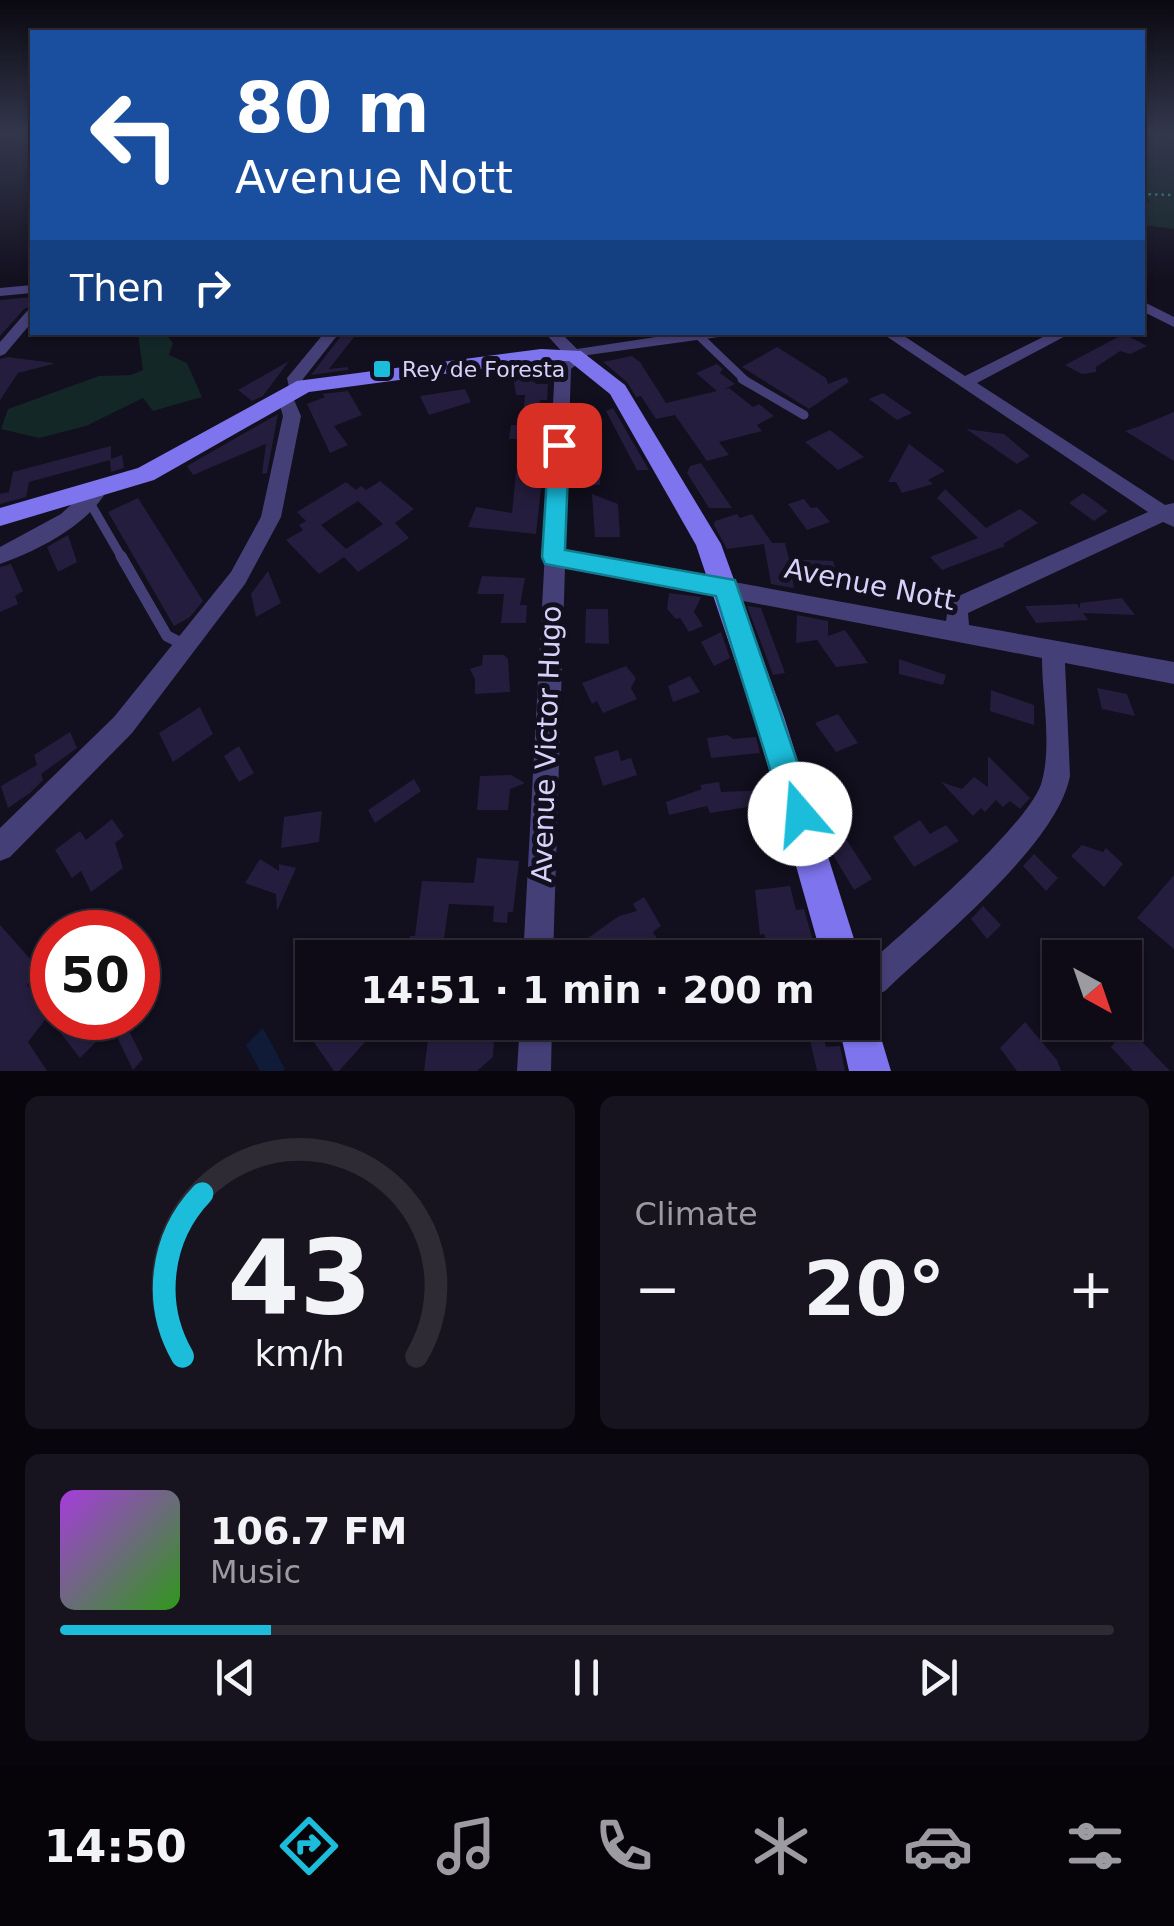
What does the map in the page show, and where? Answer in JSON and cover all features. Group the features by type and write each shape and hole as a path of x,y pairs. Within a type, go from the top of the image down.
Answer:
{"main road":[{"path":"0,517 93,497 162,467 312,384 542,355 574,355 623,396 708,544 726,587 795,798 835,940"},
{"path":"862,1040 870,1071"}],"street":[{"path":"0,292 30,289"},
{"path":"1145,306 1174,323"},
{"path":"0,351 30,316"},
{"path":"0,847 123,725 238,578 271,517 292,416 290,393 295,378 331,335"},
{"path":"554,335 574,355 706,335"},
{"path":"892,335 1171,514"},
{"path":"964,382 1060,335"},
{"name":"Avenue Victor Hugo","path":"539,940 562,367 574,355"},
{"path":"0,556 93,497"},
{"path":"961,632 957,608 971,600 1171,514"},
{"name":"Avenue Nott","path":"554,557 1174,674"},
{"path":"880,974 1005,852 1050,799 1056,765 1053,650"},
{"path":"534,1071 535,1040"}],"lane":[{"path":"699,336 714,357 804,415"},
{"path":"93,497 168,636 188,646"}],"path":[{"path":"1145,194 1174,195"}],"green space":[{"path":"1145,183 1174,183 1174,229 1145,225 1145,204 1150,202"},
{"path":"138,335 167,335 173,343 169,355 187,363 202,397 153,411 143,398 86,426 39,438 1,429 8,409 99,376 131,375 143,370"}],"water":[{"path":"263,1028 283,1071 260,1071 246,1045"}],"building":[{"path":"30,297 30,307 0,336 0,300"},
{"path":"342,335 356,335 329,369 348,370 311,375"},
{"path":"1122,335 1147,346 1130,354 1120,351 1096,367 1096,372 1082,374 1065,365"},
{"path":"777,347 826,378 828,384 846,377 849,382 809,409 742,367"},
{"path":"632,356 666,403 717,391 696,373 717,364 723,369 720,373 735,384 723,390 729,388 753,407 759,404 774,416 757,425 762,431 719,442 729,455 707,461 675,415 656,419 641,396 636,397 627,382 603,362"},
{"path":"0,359 53,364 18,373 0,400"},
{"path":"289,361 263,396 252,401 238,390"},
{"path":"525,367 536,384 548,384 547,400 540,400 538,442 542,479 536,534 468,527 476,507 512,513 516,473 522,473 524,439 509,439 511,425 522,425 525,395 516,395 512,369"},
{"path":"465,389 471,402 429,415 420,396"},
{"path":"348,391 362,415 334,426 348,445 330,453 307,404 325,397 322,394"},
{"path":"883,393 912,413 897,420 869,399"},
{"path":"613,408 649,470 637,470 606,411"},
{"path":"1174,412 1174,461 1125,431 1140,426"},
{"path":"278,414 267,473 262,474 266,444 193,475 187,466"},
{"path":"583,429 602,429 600,485 579,485"},
{"path":"966,429 1004,434 1030,456 1017,464"},
{"path":"830,430 864,457 838,470 805,442"},
{"path":"909,444 945,471 928,480 933,484 902,493 896,482 888,482"},
{"path":"111,446 111,459 122,455 124,468 111,472 110,460 29,482 26,497 0,504 0,494 9,492 13,472"},
{"path":"701,463 732,508 709,508 687,473 690,466"},
{"path":"380,481 414,509 395,523 409,538 358,572 344,557 319,574 286,540 303,530 299,525 306,521 297,512 346,482 356,490 361,486 366,490","holes":["358,501 383,524 346,549 321,525"]},
{"path":"945,489 986,528 1020,509 1038,523 1005,546 942,570 930,557 978,538 937,498"},
{"path":"1083,493 1108,511 1094,521 1069,503"},
{"path":"592,494 618,504 620,537 595,537"},
{"path":"138,498 203,601 190,617 174,626 108,512"},
{"path":"804,499 830,522 807,530 788,504"},
{"path":"737,514 740,518 752,514 772,543 785,543 789,559 833,561 839,579 792,578 794,588 771,584 764,544 727,549 714,525 715,521"},
{"path":"68,535 77,562 58,572 47,547"},
{"path":"11,564 23,591 15,596 18,604 0,612 0,567"},
{"path":"268,571 281,603 256,617 251,594"},
{"path":"482,576 525,578 520,605 527,605 526,623 501,623 504,594 477,594"},
{"path":"669,593 701,597 694,612 703,626 689,632 680,618 676,619 667,609"},
{"path":"1122,598 1135,615 1083,613 1088,620 1036,623 1025,606 1077,604 1080,609 1080,603"},
{"path":"747,606 761,608 785,673 773,675"},
{"path":"586,609 608,609 609,644 585,643"},
{"path":"797,615 828,621 828,636 845,630 868,663 836,667 817,640 796,643"},
{"path":"721,632 730,658 714,666 701,642"},
{"path":"483,655 504,655 508,659 510,692 475,694 470,669 482,665"},
{"path":"899,659 946,675 943,685 899,674"},
{"path":"626,666 636,678 631,688 637,699 603,713 597,701 592,704 582,683"},
{"path":"690,676 700,692 673,702 668,686"},
{"path":"1097,688 1127,694 1135,716 1102,709"},
{"path":"991,690 1034,705 1034,725 990,711"},
{"path":"200,707 213,734 173,762 159,733"},
{"path":"838,714 858,743 836,752 815,723"},
{"path":"70,732 77,748 41,774 43,780 8,808 1,786 37,765 34,755"},
{"path":"728,735 733,739 756,737 760,753 711,758 707,738"},
{"path":"239,746 254,773 239,782 224,756"},
{"path":"618,750 621,761 631,758 637,775 603,786 594,757"},
{"path":"988,756 1030,798 1020,809 1010,801 1003,807 996,800 985,812 981,808 973,816 941,782 962,789 974,777 988,787"},
{"path":"511,775 525,783 510,789 508,810 477,810 480,776"},
{"path":"414,779 421,791 375,823 368,810"},
{"path":"719,782 721,792 771,790 774,803 710,813 707,806 669,815 666,802 702,789 700,785"},
{"path":"322,811 319,842 281,848 284,817"},
{"path":"112,819 124,836 115,843 123,868 91,892 81,871 72,878 55,850 80,831 86,840"},
{"path":"920,820 930,834 946,825 959,841 914,867 893,837"},
{"path":"846,839 872,879 854,890 829,848"},
{"path":"1082,845 1103,852 1106,848 1123,864 1104,887 1071,856"},
{"path":"1034,854 1058,878 1046,891 1023,866"},
{"path":"477,858 519,861 513,912 508,912 507,923 493,922 494,906 449,904 444,938 452,940 409,940 415,936 422,881 474,883"},
{"path":"260,859 279,871 279,864 296,868 277,911 276,894 245,883"},
{"path":"1174,875 1174,949 1137,918"},
{"path":"790,886 796,910 804,909 813,940 766,940 764,934 760,935 755,890"},
{"path":"644,897 661,926 653,932 658,940 585,940 619,916 637,911 633,904"},
{"path":"983,906 1001,925 987,939 971,919"},
{"path":"0,925 30,959 28,1042 47,1071 0,1071"},
{"path":"1025,1022 1057,1060 1061,1071 1017,1071 1000,1048"},
{"path":"66,1040 98,1040 80,1058"},
{"path":"118,1040 134,1040 143,1059 133,1070"},
{"path":"312,1040 367,1040 339,1071 334,1071"},
{"path":"428,1040 494,1040 493,1057 477,1071 424,1071"},
{"path":"810,1040 824,1040 826,1047 840,1046 845,1071 817,1071"},
{"path":"1116,1040 1140,1040 1170,1071 1133,1071 1111,1047"}],"place":[{"name":"Rey de Foresta","path":"382,369"}],"route":[{"path":"559,445 554,557 726,587 800,814"}]}
